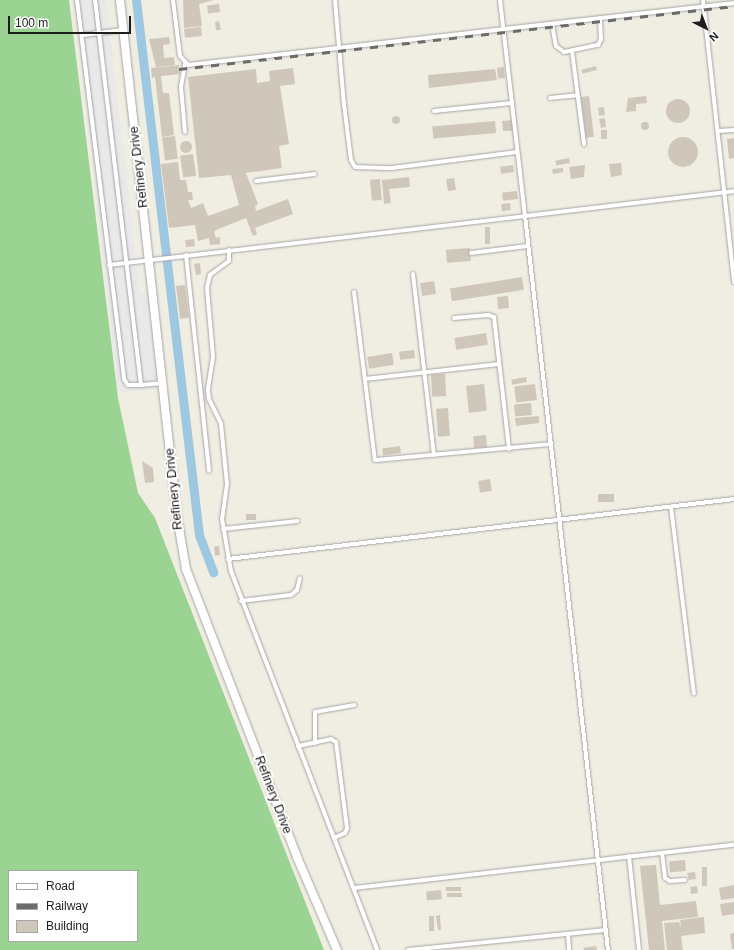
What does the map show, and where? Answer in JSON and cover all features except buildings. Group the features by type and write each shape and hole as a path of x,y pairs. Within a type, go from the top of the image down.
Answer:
{"street":[{"name":"Refinery Drive","path":"120,0 154,258 164,384 177,516 186,569 297,856 338,950"}],"lane":[{"path":"76,0 83,35 109,265 124,380 128,385 164,384"},
{"path":"95,0 141,384"},
{"path":"173,0 180,56 185,64 181,87 185,132"},
{"path":"335,0 344,104 351,160 355,167 392,168 517,152"},
{"path":"500,0 596,860 608,950"},
{"path":"703,0 734,282"},
{"path":"185,64 734,3"},
{"path":"552,24 557,48 564,52 598,45 601,38 600,18"},
{"path":"83,35 124,30"},
{"path":"572,51 584,144"},
{"path":"550,98 577,95"},
{"path":"434,111 512,103"},
{"path":"718,132 734,130"},
{"path":"256,181 315,174"},
{"path":"109,265 126,261 734,191"},
{"path":"472,253 528,246"},
{"path":"229,250 229,261 210,275 207,288 213,356 208,383 209,399 221,424 227,484 223,528 228,559 240,601 354,888 377,950"},
{"path":"186,255 209,471"},
{"path":"412,274 434,455"},
{"path":"354,292 373,459 509,449 550,444"},
{"path":"454,318 493,316 509,449"},
{"path":"364,379 499,364"},
{"path":"228,559 734,499"},
{"path":"671,507 694,694"},
{"path":"223,528 298,521"},
{"path":"240,601 290,595 297,590 300,578"},
{"path":"315,743 315,712 354,706"},
{"path":"298,746 333,739 338,747 347,828 345,833 334,838"},
{"path":"354,888 734,845"},
{"path":"662,853 665,878 670,881 685,880"},
{"path":"630,856 639,949"},
{"path":"408,950 606,930"},
{"path":"568,934 569,950"}],"green space":[{"path":"0,0 69,0 118,398 138,493 155,518 324,950 0,950"}],"shaded area":[{"path":"74,0 106,0 140,293 150,292 160,388 118,393"}],"waterway":[{"path":"136,0 199,535 213,572"}],"railway":[{"path":"179,69 734,6"}]}
